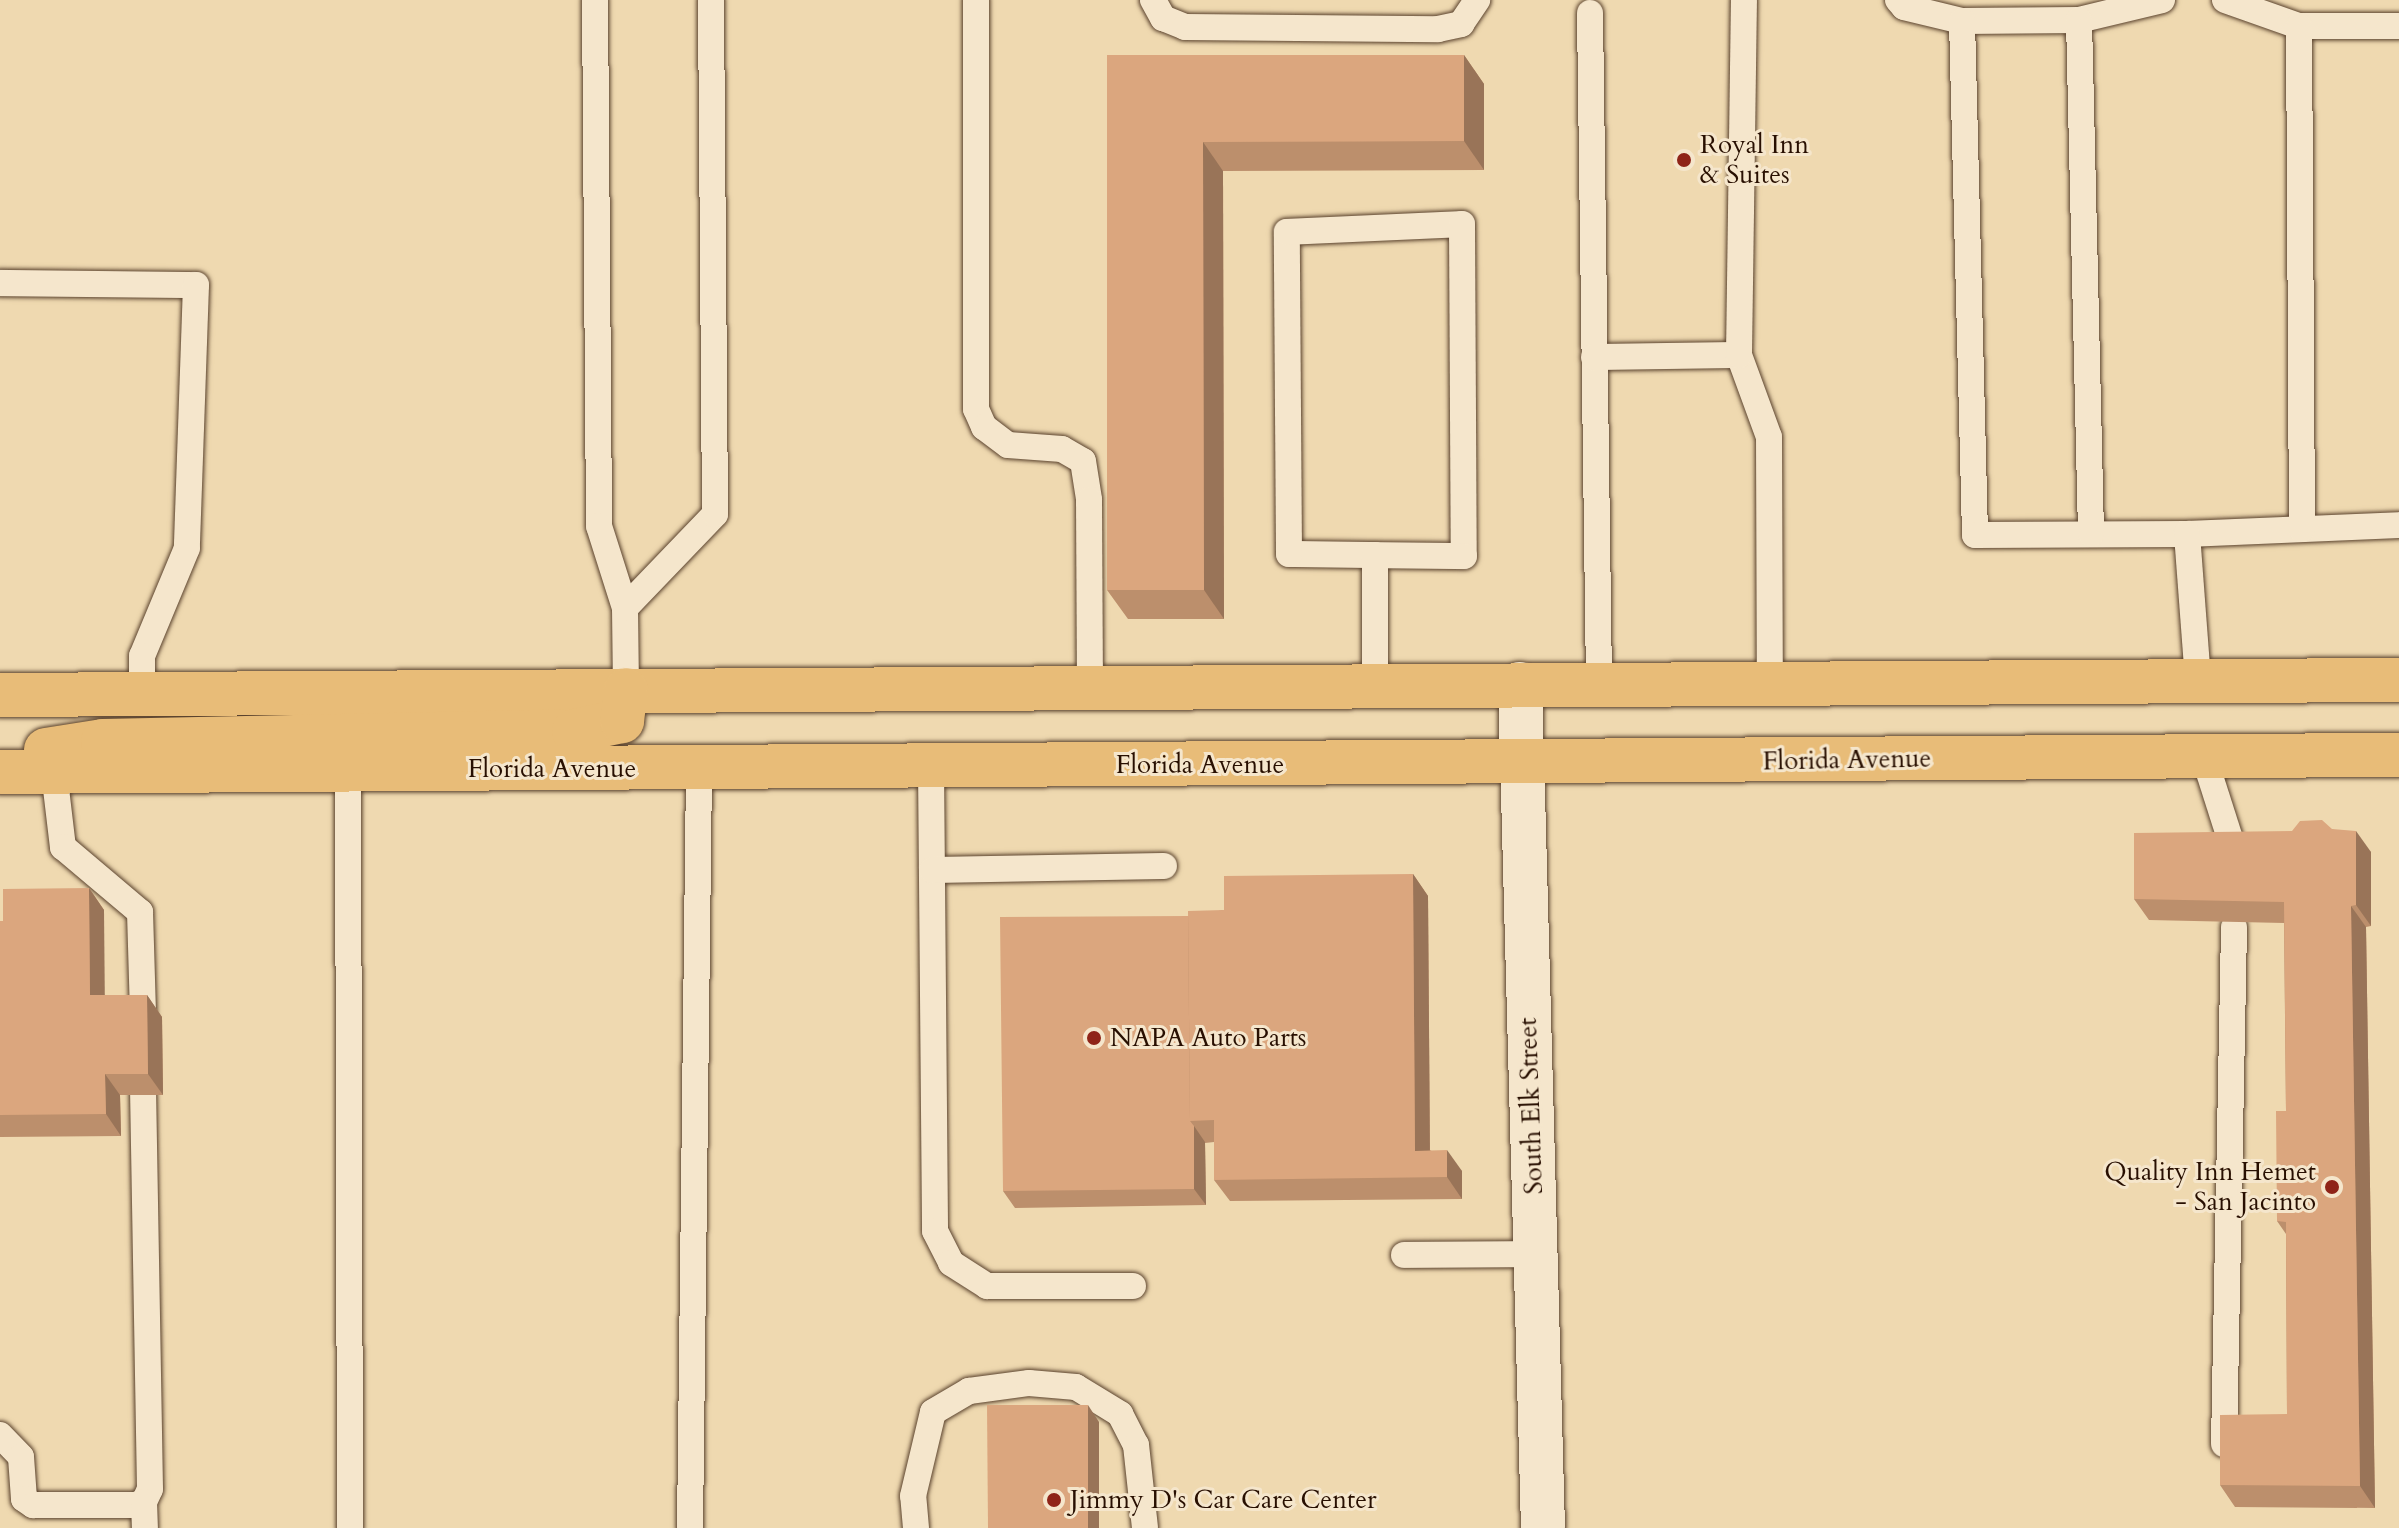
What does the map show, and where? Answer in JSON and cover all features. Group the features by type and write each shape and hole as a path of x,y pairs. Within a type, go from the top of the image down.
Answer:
{"main road":[{"path":"0,695 1375,684 2399,680"},
{"path":"0,758 103,741 574,731 622,721 626,690"},
{"name":"Florida Avenue","path":"0,772 2399,755"}],"street":[{"name":"South Elk Street","path":"1520,684 1543,1528"}],"lane":[{"path":"595,0 599,526 625,608 626,690"},
{"path":"625,608 715,514 711,0"},
{"path":"976,0 976,409 984,427 1008,445 1062,449 1083,461 1089,500 1090,687"},
{"path":"1153,0 1163,18 1185,27 1438,29 1461,24 1477,0"},
{"path":"1744,0 1739,355 1769,437 1770,684"},
{"path":"1898,0 1904,7 1962,21 2079,20 2162,0"},
{"path":"2225,0 2299,26 2399,26"},
{"path":"1590,13 1599,684"},
{"path":"2079,20 2091,534"},
{"path":"1962,21 1975,535 2187,534 2399,525"},
{"path":"2299,26 2302,529"},
{"path":"1462,224 1464,556 1375,555 1289,554 1287,232 1462,224"},
{"path":"0,283 196,285 187,548 142,656 142,694"},
{"path":"1594,357 1739,355"},
{"path":"2187,534 2198,681"},
{"path":"1375,555 1375,684"},
{"path":"2204,757 2233,848"},
{"path":"931,766 935,1231 951,1263 987,1286 1133,1286"},
{"path":"690,1528 699,768"},
{"path":"348,770 350,1528"},
{"path":"54,772 63,847 140,912 143,1015"},
{"path":"932,870 1164,866"},
{"path":"2224,1444 2234,927"},
{"path":"0,1435 21,1457 24,1499 33,1505 145,1515 151,1473 143,1094"},
{"path":"1404,1255 1535,1254"},
{"path":"916,1528 913,1496 933,1412 969,1391 1029,1383 1076,1387 1120,1414 1136,1445 1145,1528"}],"building":[{"path":"1107,55 1464,55 1464,141 1203,142 1204,590 1107,590"},
{"name":"Quality Inn Hemet - San Jacinto","path":"2322,820 2332,829 2356,831 2356,905 2351,906 2360,1486 2220,1485 2220,1415 2287,1414 2286,1222 2277,1221 2276,1111 2286,1111 2284,902 2134,899 2134,833 2292,831 2300,821"},
{"path":"1413,874 1415,1151 1447,1150 1447,1177 1214,1180 1214,1120 1190,1121 1188,911 1224,910 1224,876"},
{"path":"89,888 90,995 147,995 148,1074 105,1074 106,1114 0,1115 0,921 3,921 3,889"},
{"path":"1188,916 1190,1121 1194,1126 1194,1189 1003,1191 1000,917"},
{"path":"987,1405 1088,1405 1088,1528 988,1528"}],"place":[{"name":"Royal Inn & Suites","path":"1684,160"},
{"name":"NAPA Auto Parts","path":"1094,1038"},
{"name":"Quality Inn Hemet - San Jacinto","path":"2332,1187"},
{"name":"Jimmy D's Car Care Center","path":"1054,1500"}]}
